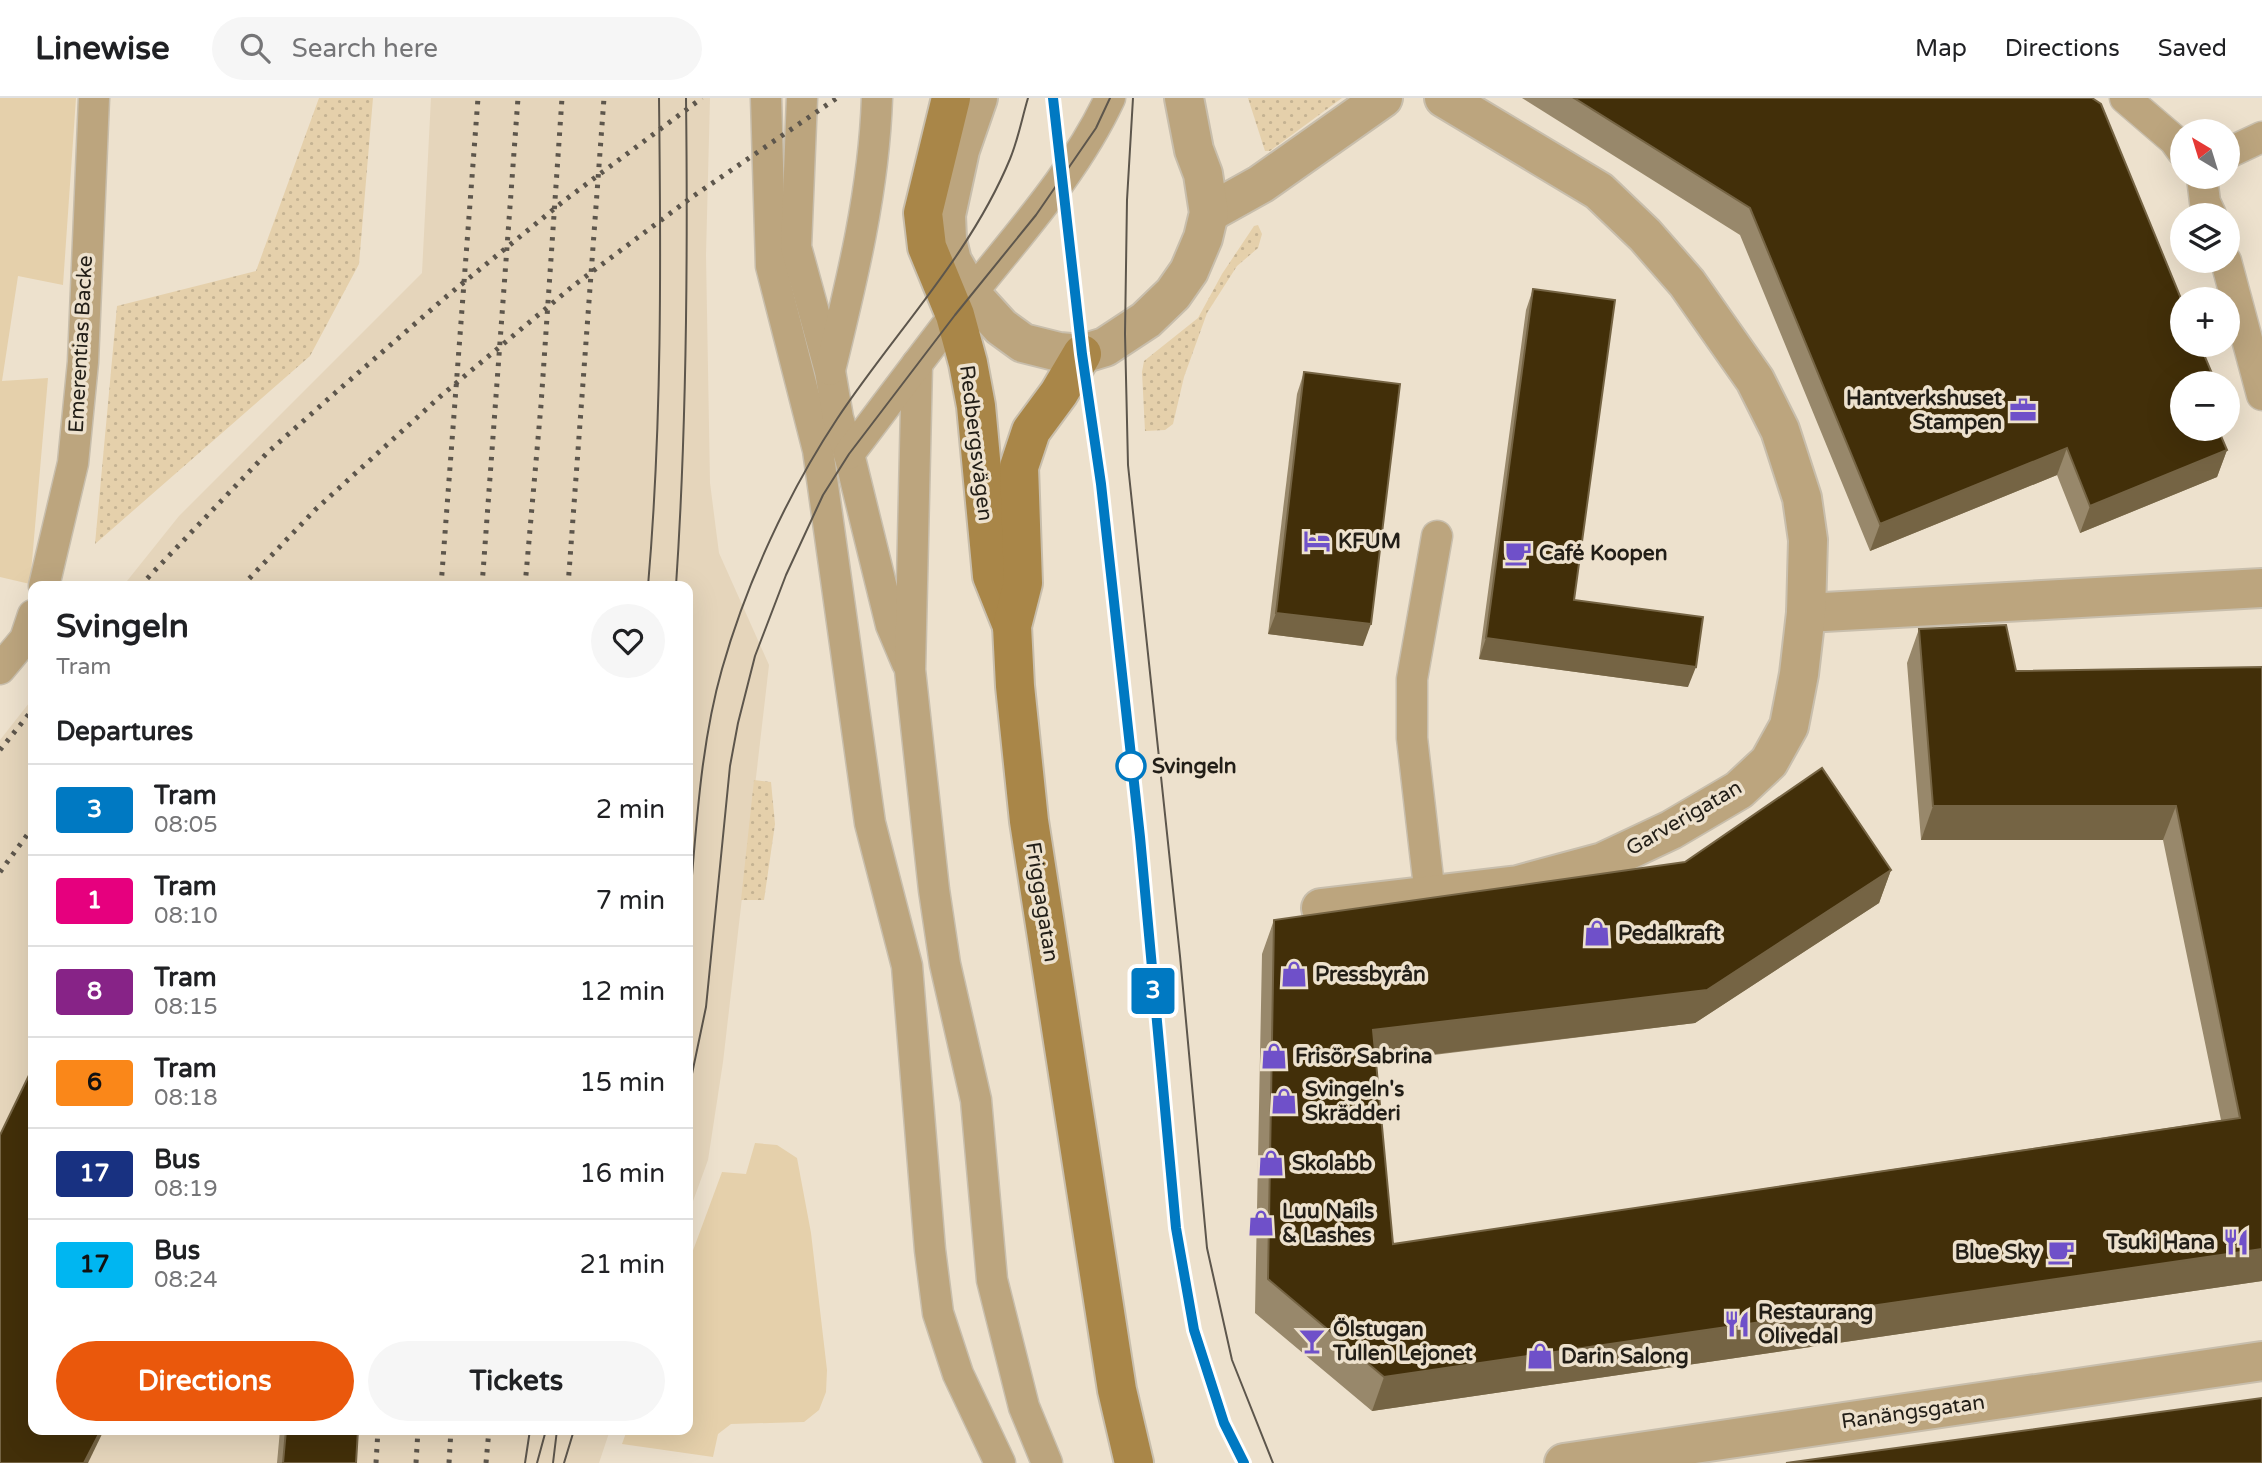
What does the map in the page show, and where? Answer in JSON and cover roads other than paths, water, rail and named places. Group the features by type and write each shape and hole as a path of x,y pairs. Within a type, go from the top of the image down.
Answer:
{"main road":[{"name":"Redbergsvägen","path":"951,98 923,213 927,247 963,304 968,363 976,406 992,576 1012,626"},
{"name":"Friggagatan","path":"1082,354 1059,393 1031,431 1019,467 1023,583 1012,626 1014,686 1029,821 1117,1390 1134,1463"}],"street":[{"name":"Redbergsvägen","path":"978,98 960,150 946,215 947,240 963,304 1023,342 1059,352 1082,354"},
{"path":"1082,354 1105,347 1146,320 1173,294 1189,271 1203,238 1209,213 1203,174 1194,150 1184,98"},
{"path":"1209,213 1261,184 1383,98"},
{"name":"Garverigatan","path":"1321,908 1518,885 1604,862 1671,830 1739,790 1769,762 1789,726 1799,674 1806,613 1808,540 1802,498 1780,430 1755,380 1687,283 1645,234 1599,191 1444,98"},
{"path":"1806,613 2262,588"},
{"name":"Ranängsgatan","path":"1564,1463 2262,1361"}],"lane":[{"name":"Emerentias Backe","path":"46,581 74,463 82,362 94,98"},
{"path":"766,98 771,266 818,450 870,823 907,965 937,1312 958,1374 1000,1463"},
{"path":"802,98 796,247 830,371 838,418 891,625 910,670"},
{"path":"818,450 830,371 855,269 875,150 877,98"},
{"path":"849,454 963,304 1049,197 1096,128 1110,98"},
{"path":"2125,98 2170,137"},
{"path":"2240,147 2262,137"},
{"path":"2229,273 2262,395"},
{"path":"917,364 910,670 934,890 945,964 976,1100 992,1280 1024,1407 1047,1463"},
{"path":"1430,896 1412,738 1412,679 1437,536"},
{"path":"0,669 25,639 28,630"}],"tram line":[{"path":"648,581 658,403 659,98"},
{"path":"676,581 686,342 686,98"},
{"path":"693,863 699,794 714,700 743,604 770,540 802,477 837,419 953,261 974,228 1010,159 1028,98"},
{"path":"1053,98 1082,354 1101,484 1140,837 1176,1229 1194,1330 1224,1423 1244,1463"},
{"name":"3","path":"1053,98 1082,354 1101,484 1140,837 1176,1228 1194,1330 1224,1423 1244,1463"},
{"path":"693,1069 706,1007 730,766 738,723 755,656 786,575 823,495 849,454 955,315 1036,215 1096,128 1110,98"},
{"path":"1133,98 1127,200 1125,334 1128,465 1180,956 1207,1248 1232,1360 1273,1463"},
{"path":"525,1463 529,1435"},
{"path":"537,1463 545,1435"},
{"path":"553,1463 556,1435"},
{"path":"564,1463 572,1435"}],"railway":[{"path":"441,581 478,98"},
{"path":"482,581 518,98"},
{"path":"525,581 541,405 562,98"},
{"path":"568,581 604,98"},
{"path":"145,581 267,453 335,393 447,296 565,200 702,98"},
{"path":"247,581 316,509 443,394 573,286 692,197 837,98"},
{"path":"0,750 28,715"},
{"path":"0,872 28,834"},
{"path":"376,1463 378,1435"},
{"path":"416,1463 418,1435"},
{"path":"449,1463 451,1435"},
{"path":"486,1463 489,1435"}],"place":[{"name":"Hantverkshuset Stampen","path":"2023,410"},
{"name":"KFUM","path":"1317,541"},
{"name":"Café Koopen","path":"1518,553"},
{"name":"Svingeln","path":"1131,766"},
{"name":"Pedalkraft","path":"1597,933"},
{"name":"Pressbyrån","path":"1294,974"},
{"name":"Frisör Sabrina","path":"1274,1056"},
{"name":"Svingeln's Skrädderi","path":"1284,1101"},
{"name":"Skolabb","path":"1271,1163"},
{"name":"Luu Nails & Lashes","path":"1261,1223"},
{"name":"Tsuki Hana","path":"2236,1242"},
{"name":"Blue Sky","path":"2061,1252"},
{"name":"Restaurang Olivedal","path":"1737,1324"},
{"name":"Ölstugan Tullen Lejonet","path":"1312,1341"},
{"name":"Darin Salong","path":"1540,1356"}]}
